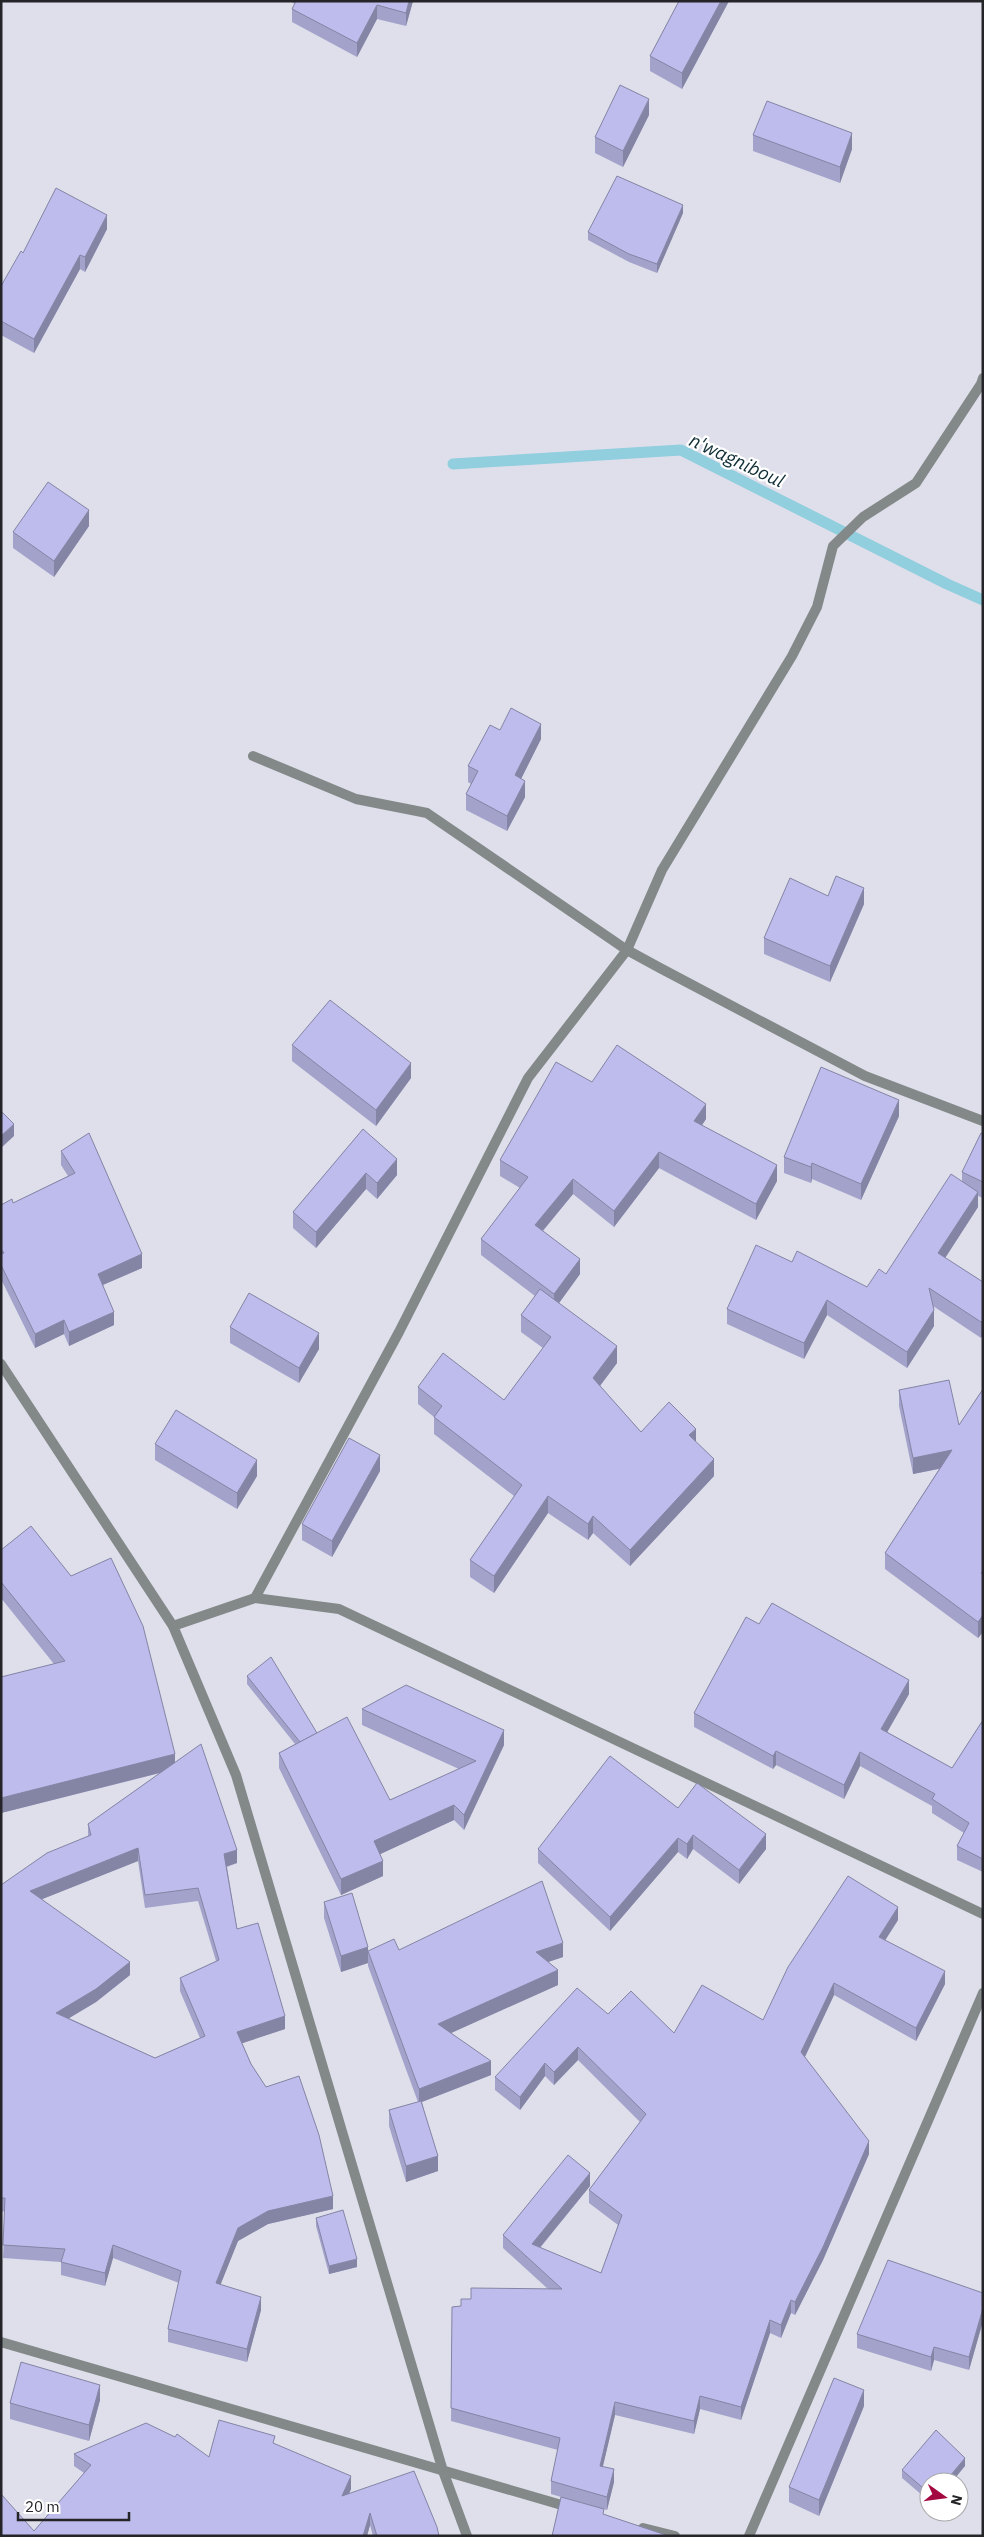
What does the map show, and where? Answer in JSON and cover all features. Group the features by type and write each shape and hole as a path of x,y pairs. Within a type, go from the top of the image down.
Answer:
{"street":[{"path":"255,1598 399,1332 528,1078 627,950 662,870 796,648 817,607 833,546 863,517 916,483 981,384 983,378"},
{"path":"253,756 356,799 427,814 627,950 865,1076 983,1121"},
{"path":"1,1364 173,1626 236,1775 444,2471 467,2536"},
{"path":"173,1626 255,1598 339,1609 983,1914"},
{"path":"749,2536 983,1993"},
{"path":"1,2342 582,2511"},
{"path":"628,2524 674,2536"}],"building":[{"path":"296,1 409,1 406,13 377,5 357,43 292,9"},
{"path":"679,1 721,1 682,73 650,56"},
{"path":"620,85 649,99 623,151 595,137"},
{"path":"767,101 852,133 840,167 753,135"},
{"path":"617,176 683,205 657,264 629,254 588,232"},
{"path":"56,188 107,215 85,257 80,255 34,339 1,321 1,286 21,251 23,253"},
{"path":"48,482 89,510 54,561 13,532"},
{"path":"511,708 541,724 515,775 525,781 507,816 466,794 478,771 468,766 490,725 500,730"},
{"path":"836,876 864,888 830,966 764,938 790,878 828,896"},
{"path":"330,1000 411,1063 376,1110 292,1045"},
{"path":"617,1045 706,1104 694,1121 777,1165 756,1204 659,1152 614,1211 573,1179 535,1225 580,1259 554,1294 481,1239 528,1177 500,1160 556,1062 592,1082"},
{"path":"821,1067 899,1100 861,1184 812,1163 811,1167 784,1157"},
{"path":"1,1111 14,1124 1,1136"},
{"path":"363,1129 397,1159 377,1183 366,1173 316,1232 293,1212"},
{"path":"89,1133 142,1254 98,1274 114,1312 69,1332 64,1320 35,1334 1,1265 1,1254 4,1253 1,1249 1,1205 12,1199 13,1203 75,1173 61,1151"},
{"path":"981,1133 983,1134 983,1182 962,1172"},
{"path":"951,1174 978,1192 938,1253 983,1282 983,1320 981,1322 929,1288 934,1310 907,1352 827,1300 804,1343 727,1309 756,1245 792,1262 797,1251 867,1287 879,1269 886,1274"},
{"path":"540,1289 617,1346 593,1378 641,1432 669,1402 696,1429 689,1435 714,1459 630,1550 593,1516 588,1524 548,1496 494,1576 470,1560 522,1485 434,1417 442,1406 418,1387 443,1353 504,1400 551,1337 521,1315"},
{"path":"249,1293 319,1333 299,1368 230,1327"},
{"path":"949,1380 959,1425 983,1389 983,1571 981,1573 983,1574 983,1615 978,1622 885,1553 952,1450 913,1458 899,1390"},
{"path":"176,1410 257,1460 237,1493 155,1444"},
{"path":"349,1438 380,1455 332,1541 302,1524"},
{"path":"31,1526 71,1576 111,1558 143,1626 175,1754 1,1798 1,1677 65,1661 1,1582 1,1550"},
{"path":"772,1603 909,1680 881,1729 952,1768 983,1720 983,1859 957,1846 969,1823 932,1799 935,1794 860,1752 844,1785 776,1751 773,1756 694,1713 746,1617 759,1624"},
{"path":"271,1657 317,1733 300,1742 247,1676"},
{"path":"406,1685 504,1730 464,1815 454,1805 374,1841 383,1861 341,1879 279,1753 347,1717 390,1800 476,1761 362,1709"},
{"path":"201,1744 237,1850 224,1854 237,1929 258,1923 285,2016 237,2032 251,2064 266,2087 299,2076 319,2135 333,2196 268,2211 238,2228 216,2283 261,2297 247,2349 168,2329 181,2271 113,2245 105,2273 61,2262 65,2249 3,2245 5,2198 1,2198 1,1885 47,1853 91,1835 88,1824","holes":["138,1848 145,1895 198,1888 219,1960 180,1978 205,2036 155,2058 56,2013 96,1989 130,1962 30,1891"]},
{"path":"610,1756 678,1808 697,1783 766,1834 739,1870 693,1835 687,1844 678,1838 610,1917 538,1849"},
{"path":"848,1876 898,1907 879,1937 945,1971 916,2028 834,1983 801,2052 869,2141 823,2247 795,2302 791,2300 781,2325 770,2320 741,2407 700,2396 694,2421 615,2402 600,2466 614,2469 607,2497 551,2481 560,2438 451,2408 452,2307 461,2306 461,2299 471,2299 471,2288 562,2289 503,2235 568,2155 590,2173 532,2244 601,2273 622,2215 589,2190 646,2114 578,2047 554,2072 545,2063 520,2097 495,2077 577,1988 608,2014 631,1991 674,2033 702,1985 763,2020 788,1967"},
{"path":"542,1881 563,1943 536,1952 558,1970 438,2024 491,2061 419,2089 368,1951 394,1939 399,1950"},
{"path":"352,1893 368,1947 341,1956 324,1902"},
{"path":"421,2101 438,2156 406,2166 389,2110"},
{"path":"343,2210 357,2259 329,2266 316,2218"},
{"path":"888,2260 983,2293 983,2308 969,2357 934,2347 931,2357 857,2334"},
{"path":"21,2362 100,2385 89,2425 10,2403"},
{"path":"834,2378 864,2390 819,2500 789,2487"},
{"path":"219,2420 275,2436 273,2443 351,2476 342,2496 414,2471 439,2536 377,2536 370,2513 363,2536 1,2536 1,2494 34,2531 91,2465 74,2454 146,2423 175,2437 177,2434 209,2457"},
{"path":"936,2430 965,2458 953,2472 919,2472 919,2484 902,2470"},
{"path":"561,2497 604,2509 603,2514 669,2536 552,2536"}],"waterway":[{"name":"n'wagniboul","path":"453,464 681,450 947,584 983,600"}]}
